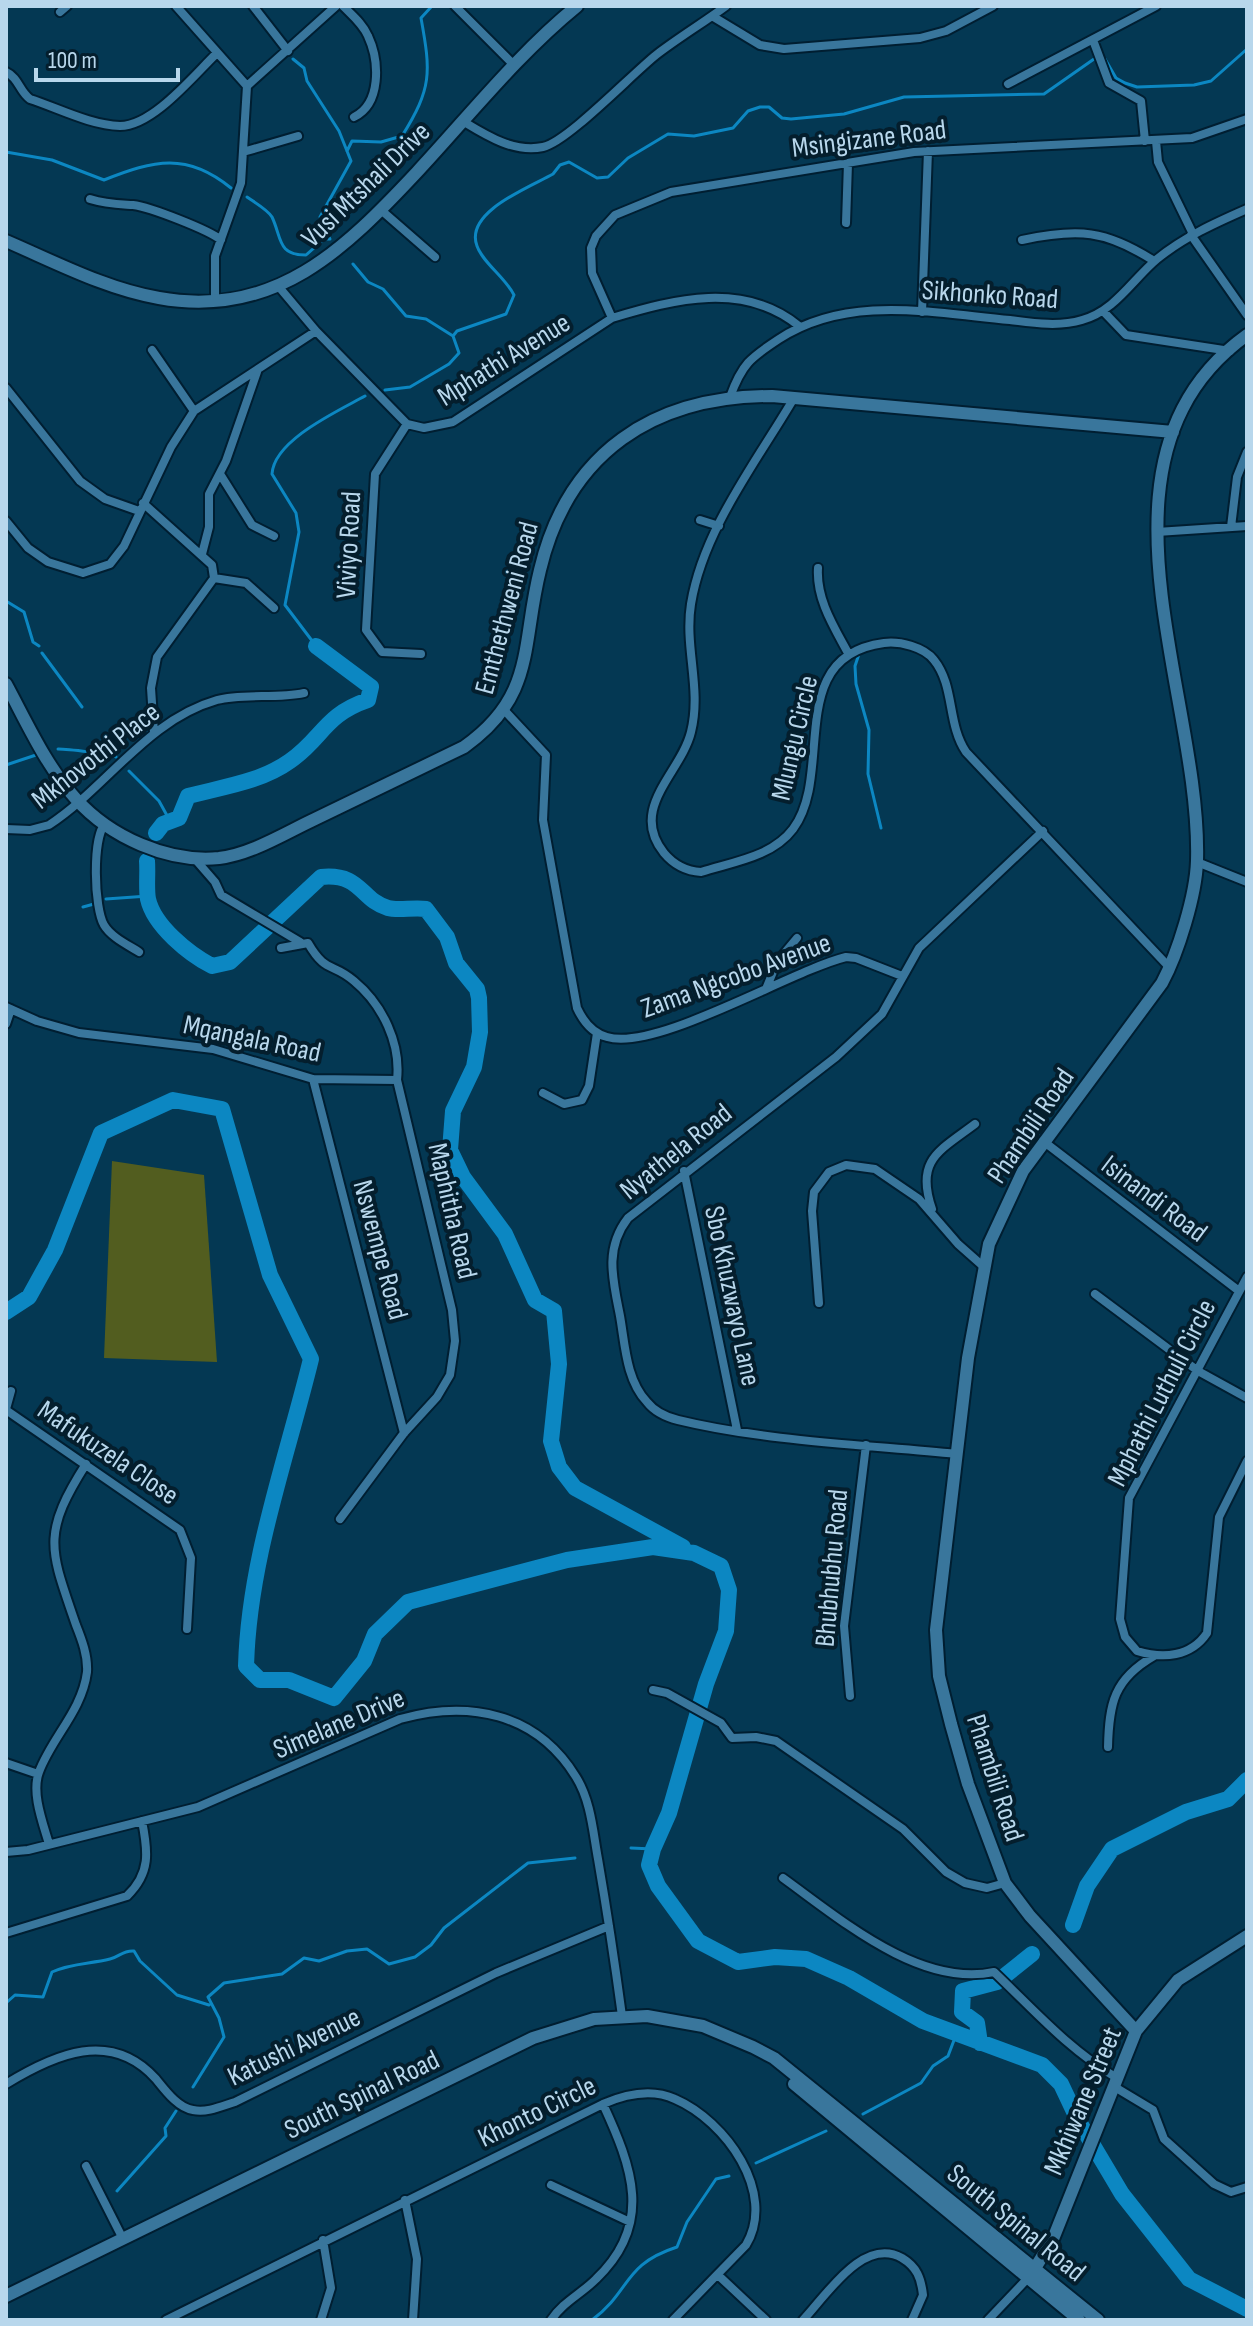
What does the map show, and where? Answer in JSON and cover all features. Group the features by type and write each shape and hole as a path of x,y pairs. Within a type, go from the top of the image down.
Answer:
{"street":[{"path":"176,6 247,86 241,183 213,268 215,300"},
{"path":"253,6 288,51"},
{"path":"247,86 336,6"},
{"path":"343,6 367,33 373,58 373,99 369,107 354,117"},
{"path":"455,6 515,66"},
{"name":"Vusi Mtshali Drive","path":"6,241 132,292 186,302 215,300 279,287 338,252 515,66 577,6"},
{"path":"464,122 493,140 513,146 528,148 553,144 656,54 726,6"},
{"path":"712,16 760,45 784,49 920,38 946,31 993,6"},
{"path":"1008,84 1094,44 1156,6"},
{"path":"1094,44 1109,83 1141,101 1145,141"},
{"path":"6,72 16,78 23,94 30,99 118,126 137,123 157,111 217,53"},
{"name":"Msingizane Road","path":"612,318 592,273 590,260 596,236 615,215 657,197 701,185 928,151 1192,138 1247,119"},
{"path":"243,152 298,136"},
{"path":"1156,141 1158,162 1192,235 1247,315"},
{"path":"922,312 928,151"},
{"path":"846,223 848,163"},
{"path":"90,199 111,206 151,209 181,224 209,230 221,240"},
{"name":"Sikhonko Road","path":"730,397 744,365 799,326 841,311 922,312 1044,324 1081,321 1103,311 1154,261 1192,235 1247,209"},
{"path":"381,210 435,257"},
{"path":"1022,240 1052,235 1108,235 1154,261"},
{"name":"Mphathi Avenue","path":"279,287 316,331 407,424 424,428 453,422 612,318 688,300 736,297 772,306 799,326"},
{"path":"1103,311 1126,335 1230,351"},
{"path":"6,521 37,555 66,569 83,573 98,571 118,556 171,447 194,411 316,331"},
{"name":"Phambili Road","path":"1136,2031 1030,1916 1005,1883 968,1784 936,1654 939,1587 984,1267 998,1220 1043,1141 1146,1008 1170,968 1197,862 1195,805 1156,532 1160,476 1173,432 1201,382 1247,335"},
{"path":"152,350 194,411"},
{"path":"202,554 209,527 207,502 258,371"},
{"path":"6,388 80,481 105,499 141,507 212,565 214,578 157,657 151,688 154,733"},
{"name":"Emthethweni Road","path":"6,684 12,709 54,771 79,802 105,824 143,844 195,859 235,854 280,836 464,747 505,711 517,685 527,645 546,547 574,487 600,456 644,423 687,405 730,397 794,398 1173,432"},
{"name":"Mlungu Circle","path":"794,398 719,526 698,579 690,611 689,643 696,705 691,734 653,809 654,833 673,862 689,871 701,872 753,856 777,845 792,831 805,801 825,684 848,653 863,647 895,642 934,659 945,680 957,740 1170,968"},
{"name":"Viviyo Road","path":"407,424 375,474 366,630 382,652 421,654"},
{"path":"1231,527 1237,477 1247,452"},
{"path":"220,474 252,525 274,536"},
{"path":"700,520 719,526"},
{"path":"1156,532 1231,527 1247,529"},
{"path":"818,568 817,582 824,605 848,653"},
{"path":"214,578 246,583 274,608"},
{"name":"Mkhovothi Place","path":"6,829 30,830 49,825 79,802 154,733 219,699 304,693"},
{"path":"505,711 546,755 543,820 572,988 580,1015 597,1033 589,1086 582,1100 564,1104 543,1093"},
{"path":"105,824 97,846 101,917 108,930 139,952"},
{"name":"Nyathela Road","path":"956,1454 737,1430 661,1414 636,1387 627,1360 611,1270 613,1248 628,1218 684,1171 836,1057 882,1014 902,976 933,932 1043,831"},
{"name":"Maphitha Road","path":"195,859 215,882 221,895 300,942 308,943 320,964 354,981 376,1006 390,1029 399,1061 397,1080 452,1310 455,1341 450,1375 437,1397 404,1433 340,1519"},
{"path":"1197,862 1247,882"},
{"path":"766,989 777,962 797,938"},
{"path":"281,948 300,942"},
{"name":"Zama Ngcobo Avenue","path":"597,1033 606,1037 629,1038 680,1026 846,957 902,976"},
{"path":"6,1024 9,1008"},
{"name":"Mqangala Road","path":"9,1008 79,1033 213,1049 313,1079 397,1080"},
{"name":"Nswempe Road","path":"313,1079 404,1433"},
{"path":"932,1210 926,1191 929,1164 935,1154 975,1124"},
{"name":"Isinandi Road","path":"1043,1141 1239,1291"},
{"path":"819,1303 812,1211 814,1192 829,1172 846,1165 875,1169 932,1210 958,1244 984,1267"},
{"name":"Sbo Khuzwayo Lane","path":"684,1171 737,1430"},
{"name":"Mphathi Luthuli Circle","path":"1154,1656 1137,1651 1125,1637 1120,1619 1129,1498 1247,1277"},
{"path":"1095,1294 1198,1371 1247,1398"},
{"path":"6,1409 11,1391"},
{"name":"Mafukuzela Close","path":"6,1409 180,1530 191,1558 187,1629"},
{"name":"Bhubhubhu Road","path":"850,1696 844,1626 866,1445"},
{"path":"1108,1747 1112,1708 1123,1678 1154,1656 1186,1651 1199,1644 1207,1633 1219,1517 1247,1461"},
{"path":"49,1844 38,1805 38,1774 78,1703 87,1670 85,1650 55,1563 52,1540 61,1504 86,1464"},
{"path":"653,1690 672,1695 716,1721 732,1738 756,1737 776,1741 903,1829 956,1877 987,1888 1005,1883"},
{"name":"Simelane Drive","path":"6,1852 198,1807 241,1791 400,1719 434,1710 461,1708 491,1714 535,1733 577,1778 589,1812 622,2016"},
{"path":"6,1763 38,1774"},
{"path":"6,1933 43,1925 127,1896 137,1887 147,1861 142,1821"},
{"path":"783,1878 887,1950 955,1975 994,1972 1035,2014 1095,2065 1113,2087 1153,2110 1164,2139 1214,2184 1231,2192 1247,2187"},
{"name":"Katushi Avenue","path":"6,2084 78,2051 110,2050 142,2063 183,2108 195,2111 212,2109 235,2102 496,1973 609,1926"},
{"name":"Mkhiwane Street","path":"1031,2274 1053,2239 1136,2031 1178,1980 1247,1936"},
{"name":"South Spinal Road","path":"6,2296 533,2038 576,2023 622,2016 681,2020 723,2032 774,2058 1031,2274 1079,2320"},
{"name":"Khonto Circle","path":"166,2320 603,2104 640,2092 675,2098 703,2118 738,2156 753,2187 758,2216 746,2245 673,2320"},
{"path":"551,2320 561,2307 610,2265 630,2222 633,2184 603,2104"},
{"path":"86,2166 123,2239"},
{"path":"551,2185 630,2222"},
{"path":"405,2200 417,2259 413,2320"},
{"path":"321,2320 331,2288 323,2240"},
{"path":"803,2320 863,2258 878,2253 895,2254 916,2269 923,2295 912,2320"},
{"path":"988,2320 1031,2274"},
{"name":"South Spinal Road","path":"1031,2274 1098,2320"},
{"path":"719,2276 766,2320"}],"green space":[{"path":"112,1161 204,1175 217,1362 104,1358"}],"waterway":[{"path":"347,151 352,141 381,142 402,136 412,119 426,80 421,18 432,6"},
{"path":"385,390 410,387 449,364 459,353 453,336 457,331 506,314 514,295 477,246 476,234 480,222 502,202 553,174 560,165 569,162 597,178 608,177 628,158 668,134 694,136 733,128 748,111 760,107 769,107 782,118 791,119 844,114 904,97 1044,94 1094,59 1105,59 1116,78 1137,87 1194,85 1211,81 1247,49"},
{"path":"247,197 270,214 282,244 290,252 306,255 324,239 330,239 320,217 351,161 339,131 307,81 304,68 293,59"},
{"path":"6,152 52,160 104,180 155,164 185,164 215,176 231,188"},
{"path":"353,264 368,282 383,289 406,316 426,319 453,336"},
{"path":"316,646 285,605 299,532 296,513 272,474 275,462 295,438 365,396"},
{"path":"6,601 24,612 33,642 39,646"},
{"path":"156,833 163,824 179,818 188,796 241,783 279,768 301,752 342,713 368,700 371,687 316,646"},
{"path":"42,653 82,707"},
{"path":"859,654 855,666 856,684 869,730 868,774 881,828"},
{"path":"58,749 116,757"},
{"path":"6,765 36,755"},
{"path":"129,771 159,801 170,821"},
{"path":"147,861 148,899 157,919 183,947 212,966 230,962 321,877 345,879 388,908 426,909 447,937 456,963 477,989 479,998 480,1032 474,1067 453,1111 450,1150 463,1177 505,1234 535,1300 554,1311 559,1364 551,1441 559,1467 575,1488 683,1547"},
{"path":"106,899 148,896"},
{"path":"83,907 94,904"},
{"path":"6,1312 29,1297 55,1250 101,1133 173,1100 222,1109 270,1275 311,1359 261,1549 246,1666 260,1680 289,1680 334,1698 364,1661 375,1634 408,1602 567,1560 653,1547 694,1553 721,1566 729,1590 726,1631 706,1684 669,1813 653,1849 649,1865 658,1886 698,1941 738,1962 775,1957 806,1959 849,1978 923,2021 1042,2065 1061,2084 1078,2120 1122,2194 1189,2279 1247,2309"},
{"path":"1073,1925 1087,1886 1112,1849 1186,1812 1228,1799 1247,1780"},
{"path":"631,1848 653,1849"},
{"path":"193,2087 224,2037 219,2018 208,1997 224,1983 282,1974 304,1958 319,1961 347,1951 367,1949 389,1964 415,1957 431,1945 444,1928 528,1863 575,1858"},
{"path":"6,2003 15,1995 43,1997 52,1972 59,1969 134,1951 140,1961 177,1995 209,2005"},
{"path":"980,2043 977,2023 962,2012 963,1991 997,1982 1032,1954"},
{"path":"863,2114 921,2083 933,2066 948,2056 956,2035"},
{"path":"117,2191 166,2136 165,2128 176,2111"},
{"path":"756,2163 826,2131"},
{"path":"592,2320 605,2309 636,2270 659,2254 677,2247 687,2222 716,2179 729,2176"}]}
